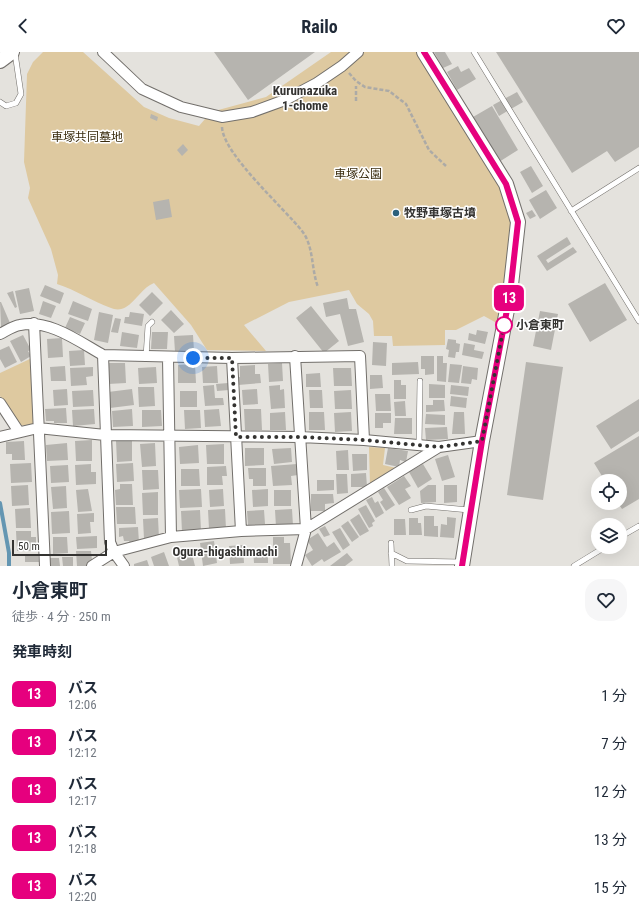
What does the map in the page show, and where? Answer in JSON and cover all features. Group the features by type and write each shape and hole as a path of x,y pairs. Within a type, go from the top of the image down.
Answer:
{"street":[{"path":"0,61 13,52"},
{"path":"103,52 142,89 181,108 222,117 252,112 285,100 343,65 358,52"},
{"path":"424,52 506,184 518,222 510,294 482,441 462,564"},
{"path":"34,323 45,566"},
{"path":"0,334 18,325 34,323 60,331 103,355 168,358 360,356 364,440"},
{"path":"103,355 110,542 114,552 124,566"},
{"path":"295,356 306,529 296,566"},
{"path":"168,358 170,536"},
{"path":"232,358 241,531"},
{"path":"0,403 19,432"},
{"path":"0,437 38,428 105,435 300,437 364,440 439,447 482,441"},
{"path":"92,566 114,552 170,536 241,531 306,529 439,447"}],"lane":[{"path":"0,102 6,106 16,103 21,94 13,52"},
{"path":"474,52 570,211 639,321"},
{"path":"570,211 638,170"},
{"path":"146,357 148,326 152,322"},
{"path":"419,445 420,381"},
{"path":"411,510 426,506 471,510"},
{"path":"627,534 639,526"},
{"path":"391,543 392,566"},
{"path":"391,553 407,561 462,564"},
{"path":"574,566 594,554"}],"path":[{"path":"343,65 356,81 365,87 389,91 406,104 429,150 446,166"},
{"path":"356,86 356,101"},
{"path":"222,117 222,131 232,150 251,175 302,231 307,240 318,287"}],"green space":[{"name":"車塚公園","path":"43,52 83,52 144,107 169,118 199,126 211,112 266,97 331,52 420,52 511,200 518,222 504,327 484,316 456,330 445,330 445,345 393,346 392,336 374,336 373,321 369,314 357,304 349,290 289,302 244,325 266,351 207,350 191,325 154,283 146,288 130,304 124,308 118,309 113,309 57,284 58,275 51,249 28,198 30,188 24,162 27,74 33,62"},
{"path":"32,358 35,424 19,426 0,396 0,373"},
{"path":"369,447 385,448 383,465 396,468 370,485"}],"building":[{"path":"214,52 315,52 248,100"},
{"path":"434,52 445,52 452,64 443,68"},
{"path":"496,52 639,52 639,147 615,162 607,151 572,173"},
{"path":"458,66 461,72 469,68 476,79 457,90 447,72"},
{"path":"517,92 523,102 499,116 493,105"},
{"path":"492,106 518,150 499,162 473,117"},
{"path":"151,114 158,117 157,121 150,118"},
{"path":"183,144 188,150 182,156 177,150"},
{"path":"531,166 543,186 532,193 520,172"},
{"path":"546,190 557,208 540,219 529,200"},
{"path":"169,199 172,217 156,220 153,202"},
{"path":"532,210 536,216 530,219 526,213"},
{"path":"567,237 571,244 546,260 548,263 573,247 577,252 547,271 537,256"},
{"path":"605,283 627,320 590,342 568,304"},
{"path":"45,285 64,293 60,304 40,296"},
{"path":"29,288 34,311 20,314 15,291"},
{"path":"13,291 17,307 15,308 7,293"},
{"path":"152,292 163,303 150,316 139,305"},
{"path":"347,298 349,309 356,309 364,342 348,346 340,314 326,317 323,303"},
{"path":"43,301 56,306 51,318 39,314"},
{"path":"73,301 92,309 88,321 68,314"},
{"path":"0,302 10,323 1,327"},
{"path":"311,306 339,341 324,353 296,318"},
{"path":"171,310 184,324 174,333 161,320"},
{"path":"540,311 558,314 551,350 533,346"},
{"path":"99,312 113,315 108,343 94,340"},
{"path":"130,312 144,314 142,326 124,323 125,317 129,317"},
{"path":"70,317 85,323 80,334 65,328"},
{"path":"115,318 121,319 118,333 111,332"},
{"path":"477,330 488,332 485,344 468,340 469,333 476,335"},
{"path":"122,332 139,335 137,348 120,346"},
{"path":"152,332 168,332 167,349 151,349"},
{"path":"23,335 31,350 28,351 31,356 21,362 10,341"},
{"path":"193,335 194,351 175,352 174,336"},
{"path":"62,338 63,357 48,358 47,339"},
{"path":"448,339 456,340 456,343 460,344 459,352 456,352 455,358 448,357 449,350 446,349"},
{"path":"373,342 387,343 386,366 372,365"},
{"path":"464,343 475,345 474,350 484,352 482,359 462,355"},
{"path":"9,346 17,362 5,368 0,359 0,350"},
{"path":"84,350 85,365 70,366 69,351"},
{"path":"421,356 434,356 434,374 425,375 425,369 421,369"},
{"path":"437,356 443,356 443,363 447,363 446,382 437,381"},
{"path":"418,362 419,374 392,375 392,363"},
{"path":"526,362 563,367 543,500 507,495"},
{"path":"108,363 125,363 126,383 108,384"},
{"path":"282,363 283,381 269,382 268,364"},
{"path":"195,364 196,383 178,383 178,365"},
{"path":"450,364 462,365 459,383 448,382"},
{"path":"255,365 255,374 260,374 261,383 238,385 237,377 240,377 240,366"},
{"path":"65,366 66,381 51,381 50,367"},
{"path":"217,366 218,383 203,383 202,367"},
{"path":"463,366 478,368 477,380 472,379 471,384 461,383"},
{"path":"93,367 93,376 86,377 87,385 71,386 70,368"},
{"path":"156,367 157,383 139,384 138,368"},
{"path":"333,368 351,368 352,386 334,386"},
{"path":"320,373 321,387 306,387 306,374"},
{"path":"370,375 382,375 383,388 370,389"},
{"path":"394,380 401,380 401,385 406,385 406,399 394,399"},
{"path":"228,383 229,390 217,391 216,384"},
{"path":"429,384 445,385 445,398 429,398"},
{"path":"214,385 215,398 223,398 224,405 205,406 203,386"},
{"path":"280,385 280,390 284,389 285,408 271,409 269,386"},
{"path":"451,385 469,387 468,396 450,394"},
{"path":"138,387 154,387 155,406 139,407"},
{"path":"67,389 68,405 54,406 53,390"},
{"path":"132,389 134,405 110,408 108,392"},
{"path":"257,389 258,404 243,405 242,390"},
{"path":"93,390 94,406 73,407 72,391"},
{"path":"309,390 322,390 323,408 310,408"},
{"path":"351,390 352,409 335,409 334,391"},
{"path":"180,391 197,391 197,407 180,407"},
{"path":"375,394 390,394 391,411 376,411"},
{"path":"451,396 467,398 466,408 450,406"},
{"path":"639,399 639,431 611,449 596,426"},
{"path":"433,400 444,400 445,411 426,412 426,405 433,405"},
{"path":"405,401 406,416 395,416 394,402"},
{"path":"66,408 67,423 54,423 54,421 46,421 45,409"},
{"path":"94,409 95,424 73,426 72,410"},
{"path":"132,409 133,426 113,427 112,411"},
{"path":"219,409 221,426 205,427 204,410"},
{"path":"244,409 261,409 262,430 245,430"},
{"path":"142,410 161,410 162,426 142,427"},
{"path":"184,410 200,410 201,428 185,429"},
{"path":"285,412 286,430 270,430 270,413"},
{"path":"309,412 324,412 325,430 309,430"},
{"path":"351,412 352,431 335,432 334,413"},
{"path":"454,412 464,412 465,434 452,434"},
{"path":"375,413 391,413 391,423 383,423 383,428 375,428"},
{"path":"426,414 445,415 445,425 425,424"},
{"path":"395,418 412,418 412,434 394,434"},
{"path":"447,427 448,439 426,440 425,428"},
{"path":"639,436 639,499 627,506 627,474 601,474 594,463"},
{"path":"92,440 92,461 76,461 75,441"},
{"path":"24,441 25,460 12,460 12,454 6,454 6,442"},
{"path":"116,441 132,441 132,461 117,462"},
{"path":"67,443 68,460 47,461 46,445"},
{"path":"155,443 156,466 142,467 140,444"},
{"path":"224,444 224,464 207,464 206,445"},
{"path":"198,445 199,463 180,464 179,447"},
{"path":"245,448 264,448 264,465 245,466"},
{"path":"291,448 292,462 274,464 272,449"},
{"path":"388,448 408,451 406,462 400,460 399,467 385,464"},
{"path":"348,450 349,470 337,470 336,451"},
{"path":"352,454 367,454 367,470 353,471"},
{"path":"448,455 455,477 442,481 435,459"},
{"path":"31,463 32,482 11,483 10,464"},
{"path":"133,463 134,481 117,482 116,464"},
{"path":"91,464 91,472 96,472 96,484 76,485 75,465"},
{"path":"297,464 298,475 291,476 292,485 273,486 271,466"},
{"path":"423,464 432,479 418,488 409,472"},
{"path":"68,465 69,482 51,483 50,466"},
{"path":"226,466 227,476 222,476 223,485 207,485 207,467"},
{"path":"248,468 266,468 266,486 253,486 253,479 249,479"},
{"path":"181,469 199,469 200,486 181,486"},
{"path":"142,470 158,470 159,489 143,490"},
{"path":"366,473 367,487 351,487 351,474"},
{"path":"336,474 347,474 348,493 337,494"},
{"path":"404,476 411,486 405,489 411,498 399,505 387,487"},
{"path":"317,480 334,480 334,490 317,491"},
{"path":"120,484 132,484 133,505 116,505 115,490 120,489"},
{"path":"28,485 29,505 12,506 11,486"},
{"path":"428,485 436,485 436,502 421,503 420,491"},
{"path":"444,485 457,485 457,502 444,503"},
{"path":"66,486 67,508 53,509 51,487"},
{"path":"384,488 395,505 386,511 380,502 383,500 378,492"},
{"path":"88,489 92,511 78,512 76,490"},
{"path":"201,489 202,507 180,508 179,490"},
{"path":"223,489 224,506 210,507 209,490"},
{"path":"268,489 268,506 253,507 252,490"},
{"path":"274,490 291,490 291,506 274,506"},
{"path":"158,492 158,515 143,515 142,493"},
{"path":"311,494 333,494 334,503 325,504 325,511 311,511"},
{"path":"372,497 375,503 378,501 384,513 376,518 366,500"},
{"path":"366,505 375,521 372,523 373,526 369,528 358,509"},
{"path":"116,507 135,507 136,524 117,524"},
{"path":"30,508 31,528 16,528 15,509"},
{"path":"225,509 226,529 209,529 208,510"},
{"path":"292,509 293,526 276,527 275,510"},
{"path":"200,510 201,531 182,532 181,511"},
{"path":"264,510 265,524 248,525 247,511"},
{"path":"69,511 70,533 52,534 51,512"},
{"path":"94,513 94,522 90,522 91,533 78,534 77,514"},
{"path":"359,514 369,531 360,536 350,520"},
{"path":"424,516 434,516 434,526 438,526 438,537 424,536"},
{"path":"447,517 456,518 454,538 440,537 441,524 447,525"},
{"path":"158,518 159,538 144,539 143,519"},
{"path":"409,518 418,518 418,523 421,523 422,535 409,535"},
{"path":"394,519 405,519 406,535 394,535"},
{"path":"348,521 359,537 352,542 341,526"},
{"path":"325,526 330,535 324,537 319,529"},
{"path":"138,527 139,543 130,543 129,541 124,541 123,536 119,537 119,528"},
{"path":"340,528 350,545 343,550 332,532"},
{"path":"16,531 31,531 31,537 36,537 36,551 17,551"},
{"path":"318,533 327,547 334,542 341,552 324,562 322,559 312,566 305,555 313,550 307,540"},
{"path":"97,536 97,548 77,549 76,537"},
{"path":"53,537 67,537 68,553 53,554"},
{"path":"273,537 284,537 284,543 290,543 291,564 273,564"},
{"path":"214,541 217,563 203,566 200,543"},
{"path":"243,545 244,563 230,564 229,546"},
{"path":"253,549 268,549 268,563 254,563"},
{"path":"187,550 188,555 192,554 195,566 179,566 176,553"},
{"path":"76,551 91,551 92,560 87,566 77,566"},
{"path":"164,552 169,566 154,566 151,557"},
{"path":"347,553 353,560 345,566 330,566"},
{"path":"25,554 38,554 39,562 25,562"},
{"path":"62,557 73,557 73,566 63,566"},
{"path":"50,558 59,558 60,566 50,566"},
{"path":"147,560 149,566 134,566 134,564"}],"waterway":[{"path":"0,503 9,553 9,566"}],"bus line":[{"name":"13","path":"424,52 506,184 518,222 510,294 482,441 462,566"}],"place":[{"name":"牧野車塚古墳","path":"396,213"},
{"name":"小倉東町","path":"504,325"}],"district":[{"name":"Kurumazuka 1-chome","path":"305,98"},
{"name":"Ogura-higashimachi","path":"225,551"}],"route":[{"path":"193,358 232,358 236,437 300,437 364,440 439,447 482,441 504,325"}],"park label":[{"name":"車塚共同墓地","path":"87,137"}]}
